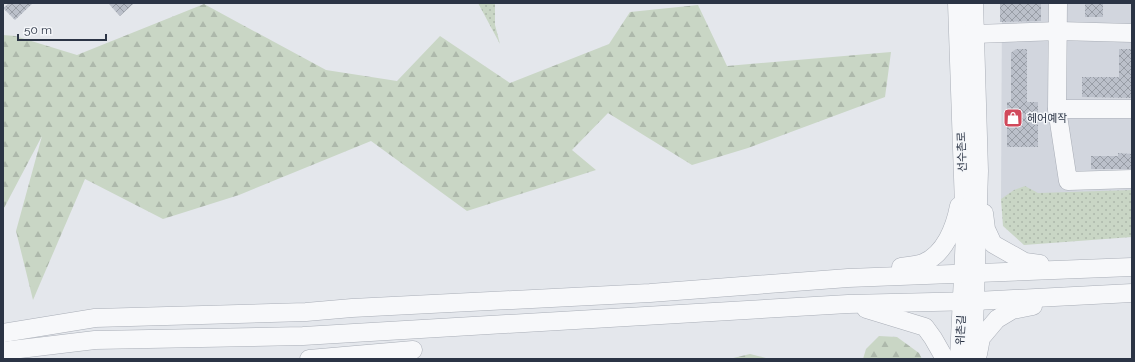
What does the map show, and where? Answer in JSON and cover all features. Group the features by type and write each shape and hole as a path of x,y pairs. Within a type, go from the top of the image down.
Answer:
{"street":[{"name":"선수촌로","path":"957,3 965,235 969,273"},
{"name":"선수촌로","path":"969,301 969,273 979,171 974,3"},
{"path":"1058,3 1059,31 1057,109 1068,181 1132,179"},
{"path":"975,34 1059,31 1132,33"},
{"path":"1057,109 1132,109"},
{"path":"979,171 986,229 993,244 1025,262 1077,268"},
{"path":"848,278 924,263 941,250 957,217 963,188"},
{"path":"3,333 95,318 306,312 650,292 848,278 1132,267"},
{"path":"3,351 95,340 304,336 848,304 969,301 1132,293"},
{"path":"977,359 981,338 997,319 1012,310 1082,295"},
{"path":"969,301 973,359"},
{"name":"위촌길","path":"960,359 969,301"},
{"path":"848,304 892,316 925,328 945,359"},
{"path":"309,359 412,355 416,329"}],"shaded area":[{"path":"1002,3 1132,3 1132,191 1001,199"}],"green space":[{"path":"478,3 495,3 495,25 500,44"},
{"path":"204,4 326,70 397,81 440,36 510,83 609,44 630,12 698,5 727,66 891,52 885,97 748,148 692,165 608,113 572,150 596,170 467,211 371,141 239,195 163,219 85,179 33,300 16,231 42,136 3,210 3,35 15,36 77,55"},
{"path":"1025,186 1038,193 1132,190 1132,237 1024,245 1003,226 1001,199 1014,190"},
{"path":"879,336 897,337 919,353 922,359 863,359 866,349"},
{"path":"750,354 770,359 729,359"}],"building":[{"path":"9,3 33,3 15,20 3,8"},
{"path":"108,3 134,3 120,16"},
{"path":"1000,3 1041,3 1041,21 1000,22"},
{"path":"1085,3 1103,3 1103,17 1085,17"},
{"path":"1016,49 1027,49 1027,102 1038,102 1038,147 1007,147 1007,102 1011,102 1011,53"},
{"path":"1119,49 1132,49 1132,98 1082,97 1082,77 1119,77"},
{"path":"1118,153 1132,154 1132,169 1091,169 1091,156 1118,156"}],"place":[{"name":"헤어예작","path":"1013,118"}]}
